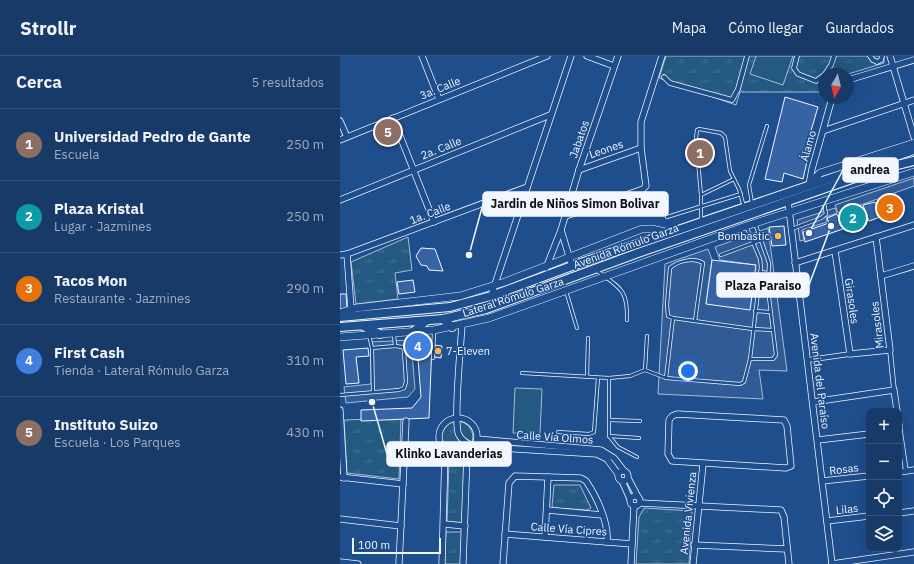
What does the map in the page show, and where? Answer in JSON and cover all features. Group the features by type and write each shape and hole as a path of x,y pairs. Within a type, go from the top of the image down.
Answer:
{"main road":[{"name":"Avenida Rómulo Garza","path":"340,317 450,307 491,296 572,266 914,150"},
{"name":"Avenida Rómulo Garza","path":"340,327 444,319 486,308 881,169 914,161"},
{"path":"444,319 452,327"},
{"path":"413,332 426,321"},
{"path":"362,325 380,334"}],"street":[{"path":"422,56 439,100"},
{"name":"3a. Calle","path":"340,140 548,56"},
{"path":"491,296 493,286 571,56"},
{"path":"587,56 614,66"},
{"name":"Jabatos","path":"544,276 546,265 566,216 579,170 618,56"},
{"path":"566,216 643,190 647,182 641,148 642,115 662,56"},
{"path":"664,77 670,82 732,100 738,89 747,56"},
{"path":"797,56 794,68 798,74 816,82 818,80"},
{"path":"829,68 834,56"},
{"path":"870,56 875,62 880,61 882,56"},
{"path":"890,56 892,67 914,137"},
{"path":"854,78 914,60"},
{"path":"823,131 914,100"},
{"name":"Álamo","path":"810,185 830,104"},
{"name":"2a. Calle","path":"340,200 414,169 550,116"},
{"path":"393,118 434,222"},
{"path":"340,121 347,137"},
{"path":"810,185 818,174 825,171 914,143"},
{"name":"Leones","path":"579,170 641,148"},
{"name":"Lateral Rómulo Garza","path":"340,337 434,330 462,325 566,291 746,226 914,172"},
{"name":"1a. Calle","path":"340,255 347,254 527,187"},
{"name":"Avenida del Paraíso","path":"788,201 832,564"},
{"path":"795,263 914,225"},
{"name":"Lateral Rómulo Garza","path":"340,313 351,309 450,298 493,286 642,229 652,229 670,233"},
{"path":"561,230 572,266"},
{"name":"Mirasoles","path":"876,237 897,408"},
{"name":"Girasoles","path":"835,251 850,354"},
{"path":"347,254 351,309"},
{"path":"881,276 914,266"},
{"path":"462,325 456,417 458,434 469,445 475,446"},
{"path":"808,360 890,350"},
{"path":"813,402 894,390"},
{"path":"340,410 342,478 403,484"},
{"path":"677,414 779,418 784,420 786,423 792,462 788,467 703,464 674,462 668,457 670,420 672,416 677,414"},
{"path":"456,417 472,424 477,434 477,439 475,446 467,454 454,456 446,452 438,440 439,430 445,422 456,417"},
{"path":"399,564 406,421"},
{"path":"818,440 866,434"},
{"name":"Calle Vía Olmos","path":"477,439 601,450 614,458 621,473"},
{"path":"902,444 906,471"},
{"name":"Calle Vía Olmos","path":"475,446 597,454 607,459 621,473"},
{"path":"442,564 446,452"},
{"path":"463,564 467,454"},
{"name":"Avenida Vivienza","path":"693,564 703,464"},
{"path":"902,472 914,470"},
{"path":"631,564 634,506 631,503 625,479 628,474 621,473 618,478 625,479 638,497 640,503"},
{"path":"503,564 510,480 519,475 583,479 589,485 607,525 607,542"},
{"name":"Rosas","path":"822,482 866,476"},
{"path":"545,537 548,477"},
{"path":"630,499 634,496 638,497"},
{"path":"634,506 637,506 640,503 780,510 784,517 789,564"},
{"path":"547,510 602,515"},
{"path":"902,513 914,511"},
{"name":"Lilas","path":"827,521 866,516"},
{"path":"340,519 401,526"},
{"path":"444,524 465,526"},
{"name":"Calle Vía Cipres","path":"505,534 632,544"},
{"path":"694,545 787,549"},
{"path":"832,564 914,552"},
{"path":"340,562 358,564"}],"lane":[{"path":"753,204 749,185 767,126"},
{"path":"701,222 701,195 696,142 698,129 721,133 725,137 730,171 741,194 744,208"},
{"path":"701,195 734,179"},
{"path":"667,218 741,194"},
{"path":"791,229 822,218 826,214 823,201"},
{"path":"750,359 775,357 776,352 770,312 768,272 769,260 755,223"},
{"path":"522,373 587,378 610,378 630,376 645,370 666,378 742,384 746,380 750,359 752,329 760,272 760,259 746,226"},
{"path":"721,255 761,240"},
{"path":"695,321 703,264 701,261 685,261 670,268 667,314 674,318 695,321 752,329 773,330"},
{"path":"594,269 621,289 626,297 627,320"},
{"path":"760,272 768,272"},
{"path":"566,291 577,328"},
{"path":"755,311 770,312"},
{"path":"666,378 674,318"},
{"path":"433,358 434,330"},
{"path":"394,333 395,346"},
{"path":"368,335 372,348 373,392"},
{"path":"645,370 647,336"},
{"path":"587,378 588,338"},
{"path":"340,395 399,390 406,385 403,347 395,346 372,348"},
{"path":"558,432 589,434 594,432 598,378"},
{"path":"610,378 609,436 618,447 637,457"},
{"path":"609,420 640,421"},
{"path":"609,436 639,438"}],"green space":[{"path":"666,56 884,56 884,63 854,72 854,68 818,68 818,92 740,92 736,105 659,78"},
{"path":"756,56 793,56 783,85 750,74"},
{"path":"408,237 412,270 395,273 398,299 356,304 351,262"},
{"path":"515,388 542,389 540,434 513,433"},
{"path":"401,418 399,479 347,473 344,420"},
{"path":"457,421 468,426 473,437 468,448 457,453 446,448 441,437 446,426"},
{"path":"449,459 466,461 462,525 447,524"},
{"path":"554,485 580,485 591,508 587,510 554,508 552,506"},
{"path":"644,508 692,511 689,564 636,564 639,517"},
{"path":"446,532 462,532 461,564 444,564"}],"shaded area":[{"path":"914,178 914,186 838,213 835,205"},
{"path":"835,208 837,213 826,217 827,222 802,230 804,240 800,241 797,220"},
{"path":"768,228 787,371 759,370 763,399 658,394 665,264 708,249 712,260 706,304 756,265 720,260 715,247"},
{"path":"411,340 415,389 408,397 346,403 344,387 371,384 371,342"}],"building":[{"path":"785,97 818,107 810,134 813,135 803,179 784,173 782,182 765,179"},
{"path":"892,196 895,211 887,214 884,205 889,203 887,197"},
{"path":"875,202 880,217 869,221 863,205"},
{"path":"863,208 868,221 843,228 839,215"},
{"path":"837,214 843,229 805,242 803,232 829,223 827,218"},
{"name":"Bombastic","path":"784,226 786,245 772,246 769,227"},
{"path":"421,248 435,249 443,271 429,270 427,266 421,265 416,256"},
{"path":"712,260 756,265 750,310 706,304"},
{"path":"413,280 415,292 399,294 397,282"},
{"path":"340,294 346,294 347,308 340,309"},
{"path":"432,344 429,418 361,421 361,410 412,408 421,397 417,346"},
{"name":"7-Eleven","path":"435,345 442,346 441,358 434,357"},
{"path":"368,348 369,356 356,357 359,383 346,384 343,350"}],"place":[{"name":"Instituto Suizo","path":"388,132"},
{"name":"Universidad Pedro de Gante","path":"700,153"},
{"name":"Tacos Mon","path":"890,208"},
{"name":"Plaza Kristal","path":"853,218"},
{"name":"Plaza Paraiso","path":"831,226"},
{"name":"andrea","path":"809,233"},
{"name":"Bombastic","path":"778,236"},
{"name":"Jardin de Niños Simon Bolivar","path":"469,255"},
{"name":"First Cash","path":"418,346"},
{"name":"7-Eleven","path":"438,351"},
{"name":"Klinko Lavanderias","path":"372,402"}]}
